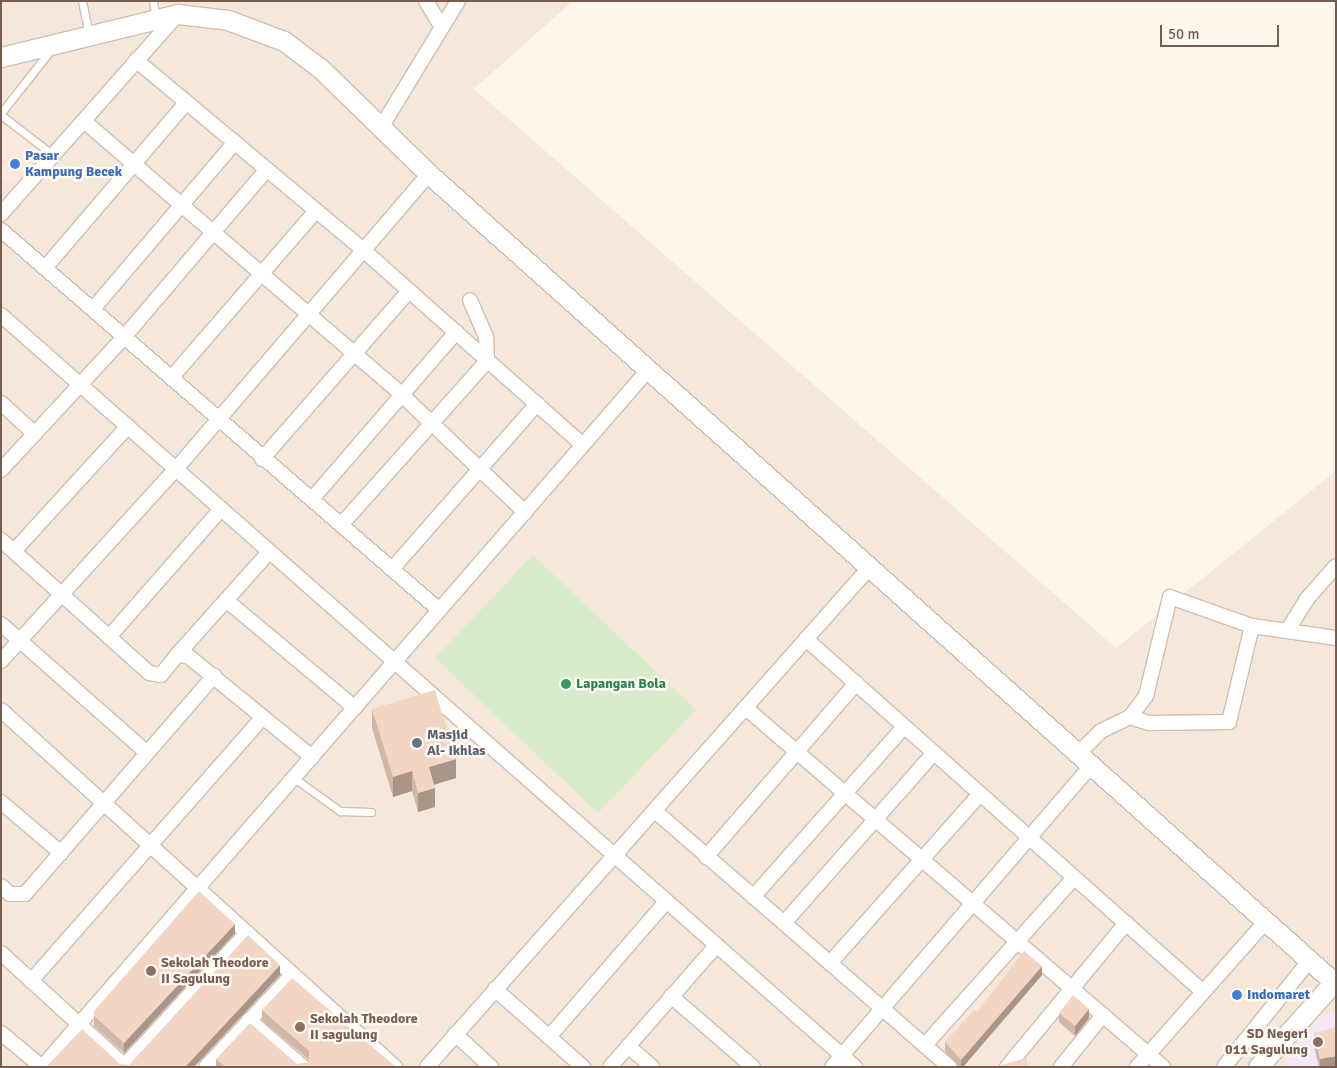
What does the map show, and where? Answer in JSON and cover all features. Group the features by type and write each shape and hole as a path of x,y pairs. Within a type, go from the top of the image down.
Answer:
{"street":[{"path":"426,1 441,26"},
{"path":"382,126 441,26 458,1"},
{"path":"1,57 55,45 155,10 228,20 284,41 322,69 429,174 1086,758 1335,983 1267,1061 1253,1033"},
{"path":"1,214 178,14"},
{"path":"136,60 362,249 408,292 582,444"},
{"path":"45,268 187,102"},
{"path":"84,121 259,272 352,356 402,395 525,512"},
{"path":"93,309 235,142"},
{"path":"1,470 35,434 78,383 125,336 211,232 267,170"},
{"path":"1,661 63,596 176,469 217,417 429,174"},
{"path":"172,377 259,272 316,210"},
{"path":"1,230 172,377 262,459 312,499 438,609"},
{"path":"262,459 408,292"},
{"path":"341,525 434,425 487,361 486,337 470,300"},
{"path":"1,315 855,1067"},
{"path":"312,499 456,332"},
{"path":"1,1033 42,1067 395,663 438,609 648,370"},
{"path":"1,403 35,434"},
{"path":"392,569 483,470 538,404"},
{"path":"14,551 128,426"},
{"path":"109,637 221,509"},
{"path":"1,540 149,673 161,675 269,552"},
{"path":"1287,631 1306,600 1336,566"},
{"path":"427,1067 870,567"},
{"path":"832,1067 1028,836 1086,758 1101,730 1130,717 1146,696 1170,597 1252,626 1336,638"},
{"path":"226,600 355,708"},
{"path":"1,624 146,752"},
{"path":"1130,717 1148,723 1229,722 1252,626"},
{"path":"806,639 1202,991"},
{"path":"177,655 188,656 312,757"},
{"path":"1,886 10,894 25,894 61,853 103,800 214,676"},
{"path":"706,857 856,683"},
{"path":"747,708 1163,1067"},
{"path":"1,710 103,800 246,934 395,1067"},
{"path":"31,981 263,717"},
{"path":"753,896 904,727"},
{"path":"784,923 934,753"},
{"path":"830,963 980,794"},
{"path":"1,802 61,853"},
{"path":"654,812 950,1067"},
{"path":"925,1045 1074,878"},
{"path":"549,1037 666,902"},
{"path":"1137,1067 1202,991 1266,921"},
{"path":"1007,1067 1126,923"},
{"path":"1,953 126,1066 246,934"},
{"path":"610,1067 716,946"},
{"path":"1224,1067 1310,960"},
{"path":"206,1067 292,975"},
{"path":"495,989 583,1067"},
{"path":"671,996 753,1067"},
{"path":"1061,1067 1103,1015"},
{"path":"249,1020 303,1067"},
{"path":"455,1034 491,1067"},
{"path":"628,1046 652,1067"}],"lane":[{"path":"82,1 89,34"},
{"path":"54,156 1,114 55,45"},
{"path":"294,778 340,811 371,812"}],"shaded area":[{"path":"1,1 573,1 474,89 1116,648 1336,471 1336,1067 1,1067"},
{"name":"Pasar Kampung Becek","path":"9,126 39,149 13,184 6,179 1,185 1,137"},
{"name":"SD Negeri 011 Sagulung","path":"1331,1011 1336,1017 1336,1067 1284,1067 1308,1030"}],"green space":[{"name":"Lapangan Bola","path":"533,555 696,710 598,813 435,658"}],"building":[{"path":"435,690 456,759 429,767 435,788 418,793 412,771 393,777 372,709"},
{"path":"199,891 235,924 124,1043 94,1016 94,1011"},
{"path":"248,935 280,965 185,1067 46,1067 82,1029 120,1064 129,1065"},
{"path":"1024,951 1042,966 961,1060 945,1042 974,1010 977,1012"},
{"path":"292,978 396,1067 226,1067 216,1059 250,1023 297,1064 309,1063 309,1051 262,1010"},
{"path":"1073,995 1089,1009 1075,1026 1059,1013"},
{"path":"1336,1027 1336,1056 1320,1059 1314,1033"},
{"path":"1026,1058 1029,1067 998,1067 998,1066"}],"place":[{"name":"Pasar Kampung Becek","path":"15,164"},
{"name":"Lapangan Bola","path":"566,684"},
{"name":"Masjid Al- Ikhlas","path":"417,743"},
{"name":"Sekolah Theodore II Sagulung","path":"151,971"},
{"name":"Indomaret","path":"1237,995"},
{"name":"Sekolah Theodore II sagulung","path":"300,1027"},
{"name":"SD Negeri 011 Sagulung","path":"1318,1042"}]}
